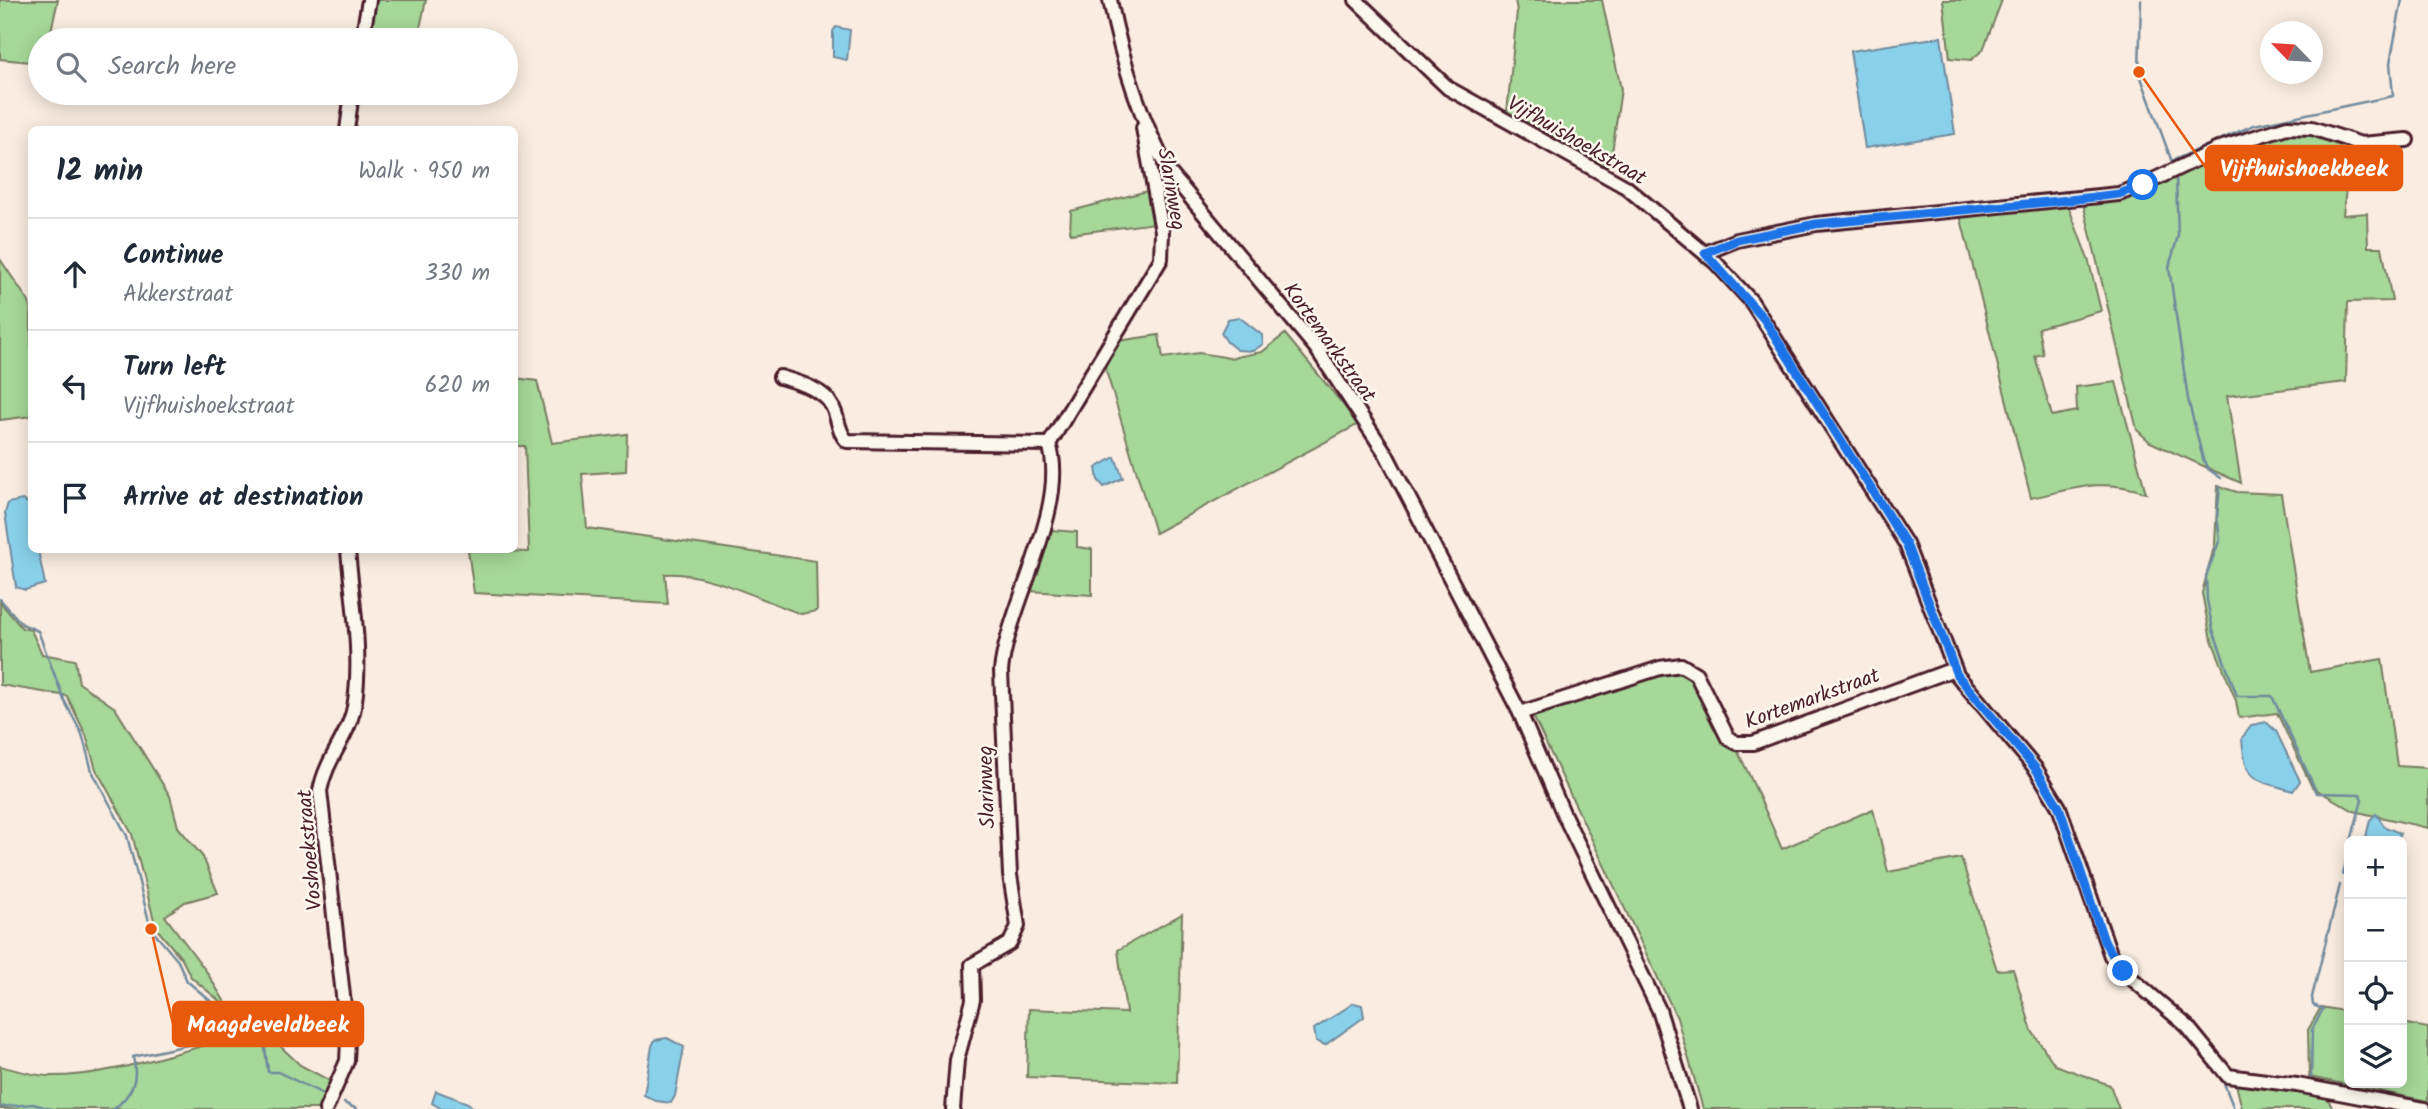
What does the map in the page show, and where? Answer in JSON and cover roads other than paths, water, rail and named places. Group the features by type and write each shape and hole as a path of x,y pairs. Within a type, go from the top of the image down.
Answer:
{"street":[{"path":"364,28 369,0"},
{"name":"Kortemarkstraat","path":"1110,0 1141,118 1169,172 1316,348 1386,454 1520,713 1564,814 1659,1010 1690,1109"},
{"name":"Vijfhuishoekstraat","path":"1356,0 1448,88 1626,187 1705,253 1764,319 1906,544 1954,669 2036,769 2059,807 2111,956 2123,971 2187,1026 2221,1071 2236,1078 2297,1085 2424,1109"},
{"path":"348,126 350,105"},
{"name":"Slarinweg","path":"953,1109 957,1060 973,1000 972,965 1010,943 1017,932 1006,810 1001,671 1003,650 1031,573 1048,505 1053,467 1049,444 1161,260 1162,231 1141,118"},
{"path":"1705,253 1737,240 1816,224 2119,194 2220,148 2287,127 2312,128 2361,144 2407,140"},
{"path":"780,377 823,395 832,405 841,435 847,441 1049,444"},
{"name":"Voshoekstraat","path":"326,1109 347,1061 348,1040 320,791 324,770 347,731 355,702 356,649 348,553"},
{"name":"Kortemarkstraat","path":"1520,713 1660,668 1681,665 1696,674 1728,738 1737,743 1753,743 1954,669"}],"water":[{"path":"836,27 850,30 847,60 833,57 833,31"},
{"path":"1941,37 1955,134 1865,148 1850,51"},
{"path":"1239,317 1262,335 1263,344 1253,351 1237,350 1221,333 1228,319"},
{"path":"1115,457 1123,478 1104,487 1098,480 1096,468"},
{"path":"22,500 28,503 28,553 39,553 45,584 25,590 16,587 5,513 8,503"},
{"path":"2266,722 2276,731 2300,781 2293,791 2254,777 2246,764 2242,738 2252,725"},
{"path":"2376,814 2385,827 2400,833 2399,836 2366,836 2370,820"},
{"path":"1354,1003 1362,1005 1364,1017 1325,1045 1316,1041 1314,1029"},
{"path":"667,1038 684,1047 675,1096 671,1103 656,1101 644,1095 652,1046 655,1040"},
{"path":"436,1091 468,1103 474,1109 442,1109 432,1103"}],"waterway":[{"path":"2141,0 2139,72 2172,162"},
{"path":"2172,161 2254,125 2393,96 2390,63 2402,0"},
{"path":"2176,177 2178,236 2169,267 2188,399 2203,459 2208,469 2221,478"},
{"path":"2220,487 2217,517 2220,539 2206,576 2207,600 2213,630 2237,696 2272,696 2317,793 2360,794 2362,800 2352,836"},
{"path":"0,599 22,624 38,631 64,700 82,734 92,771 127,836 151,929 178,961 187,981 220,1009 212,1040 261,1043 265,1048 268,1072 278,1072 323,1094"},
{"path":"2343,875 2344,871"},
{"path":"2311,1082 2312,1030 2323,1009 2313,1005 2312,997 2340,885"},
{"path":"114,1109 130,1092 135,1073 133,1057 211,1040"},
{"path":"2222,1078 2234,1109"},
{"path":"344,1103 357,1109"},
{"path":"0,1107 33,1104 52,1109"}],"place":[{"name":"Vijfhuishoekbeek","path":"2139,72"},
{"name":"Maagdeveldbeek","path":"151,929"}]}
